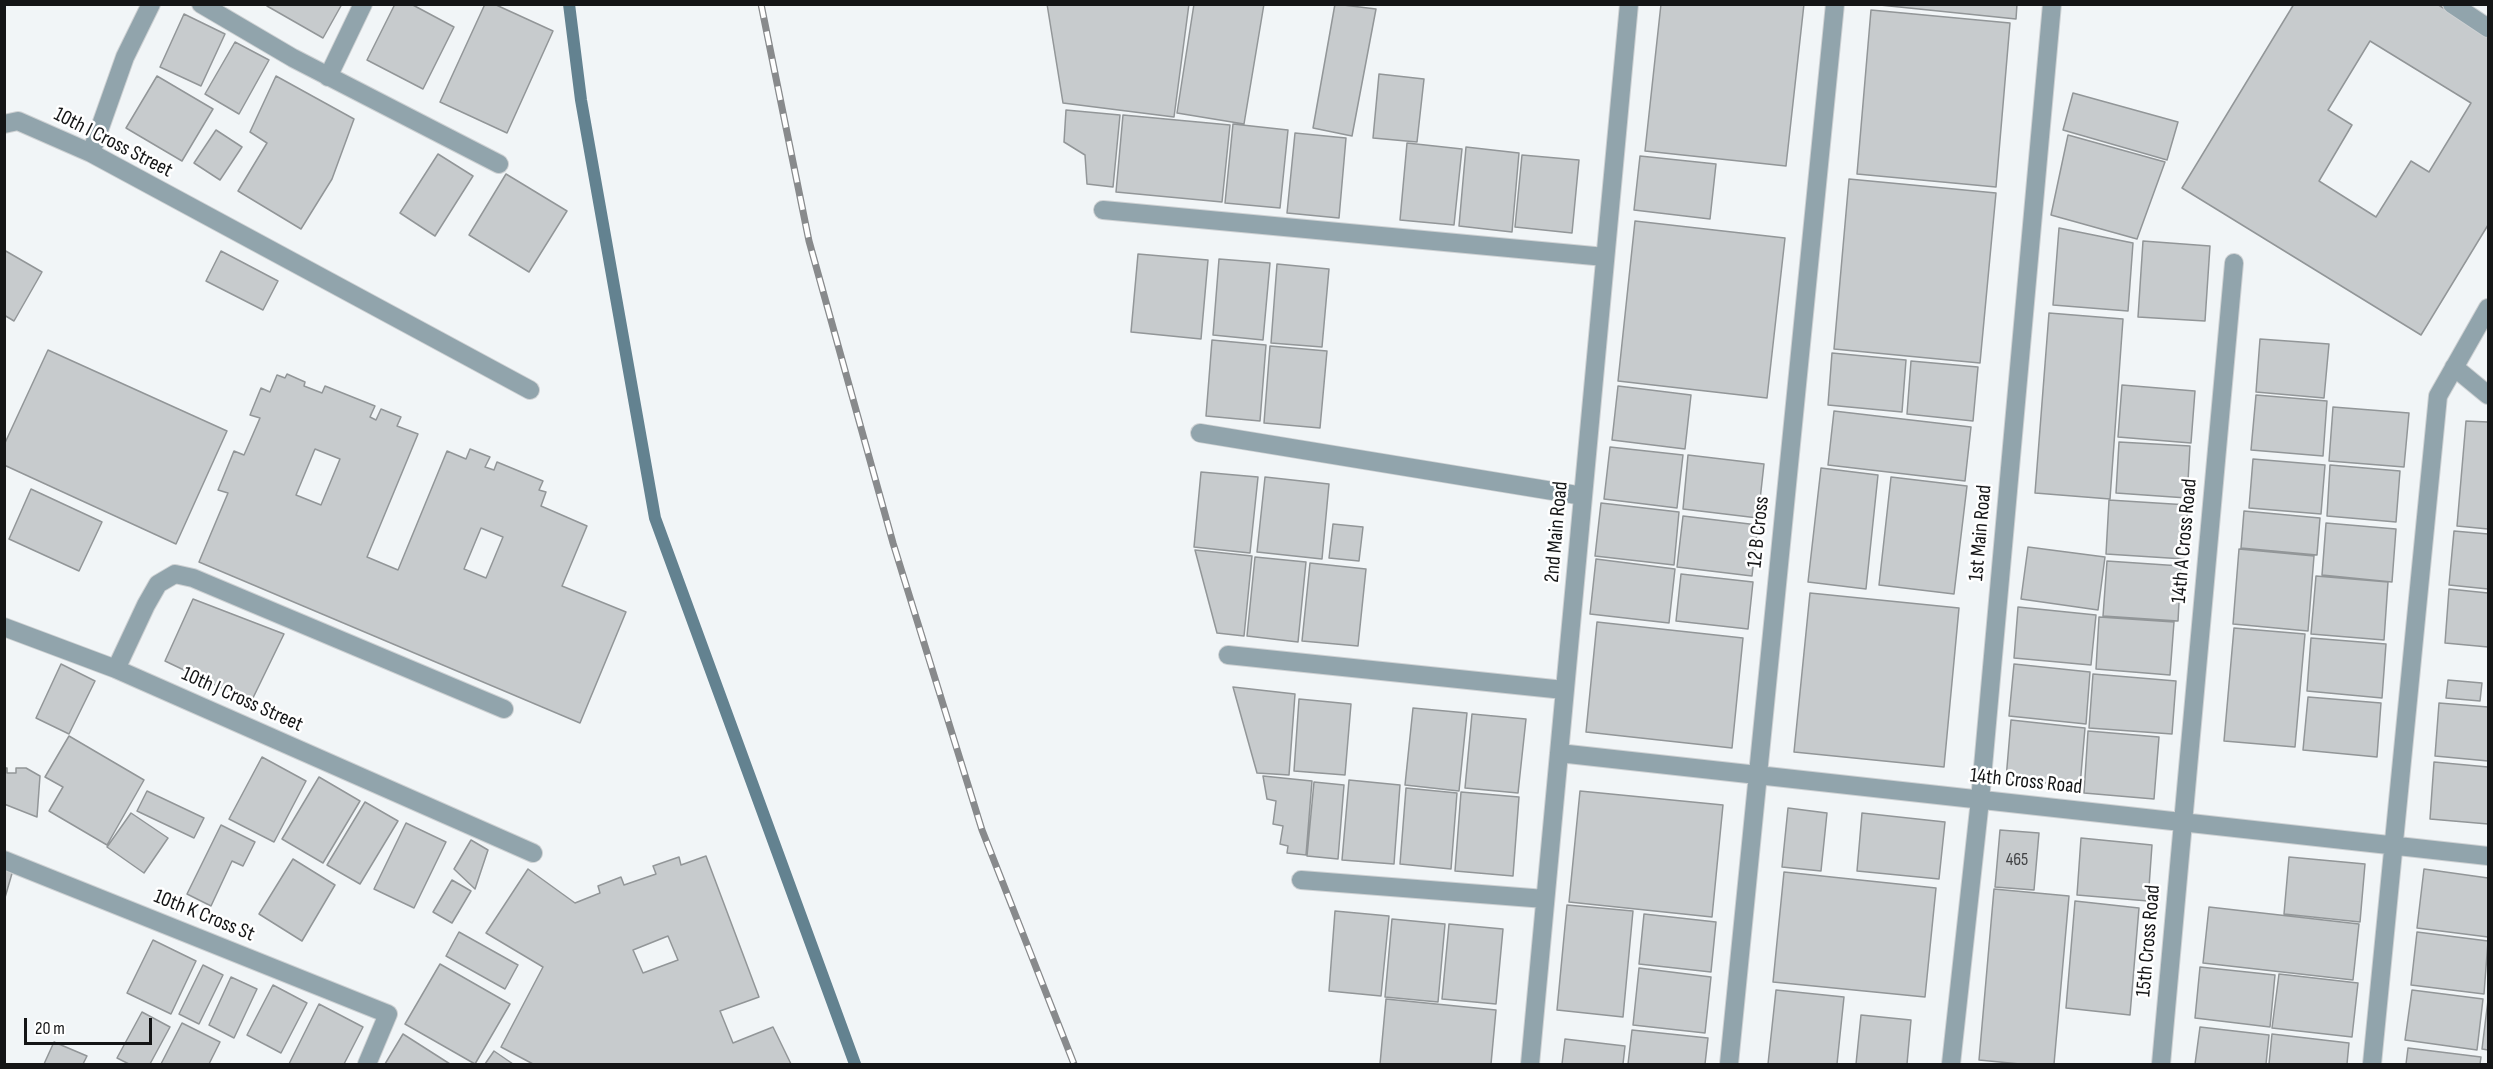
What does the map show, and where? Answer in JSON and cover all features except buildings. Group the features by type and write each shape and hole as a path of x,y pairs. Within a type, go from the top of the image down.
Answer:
{"street":[{"path":"91,153 125,57 151,4"},
{"path":"201,4 328,77 499,164"},
{"path":"328,77 363,4"},
{"name":"2nd Main Road","path":"1530,1065 1629,4"},
{"name":"12 B Cross","path":"1729,1065 1835,4"},
{"name":"1st Main Road","path":"1951,1065 1980,800 2052,4"},
{"path":"2452,4 2488,28"},
{"name":"10th I Cross Street","path":"4,124 18,122 91,153 530,390"},
{"path":"1103,210 1605,257"},
{"name":"14th A Cross Road","path":"2182,822 2234,263"},
{"path":"2372,1065 2438,396 2488,308"},
{"path":"2454,368 2488,394"},
{"path":"1200,433 1583,496"},
{"path":"116,669 158,584 175,574 193,578 504,709"},
{"name":"10th J Cross Street","path":"4,627 116,669 533,853"},
{"path":"1228,655 1564,690"},
{"name":"14th Cross Road","path":"1559,753 2488,856"},
{"name":"15th Cross Road","path":"2161,1065 2182,822"},
{"name":"10th K Cross St","path":"4,860 388,1014 367,1065"},
{"path":"1301,880 1545,899"}],"waterway":[{"path":"569,4 581,100 655,518 855,1064"}],"railway":[{"path":"761,4 809,241 893,543 982,830 1074,1064"}]}
